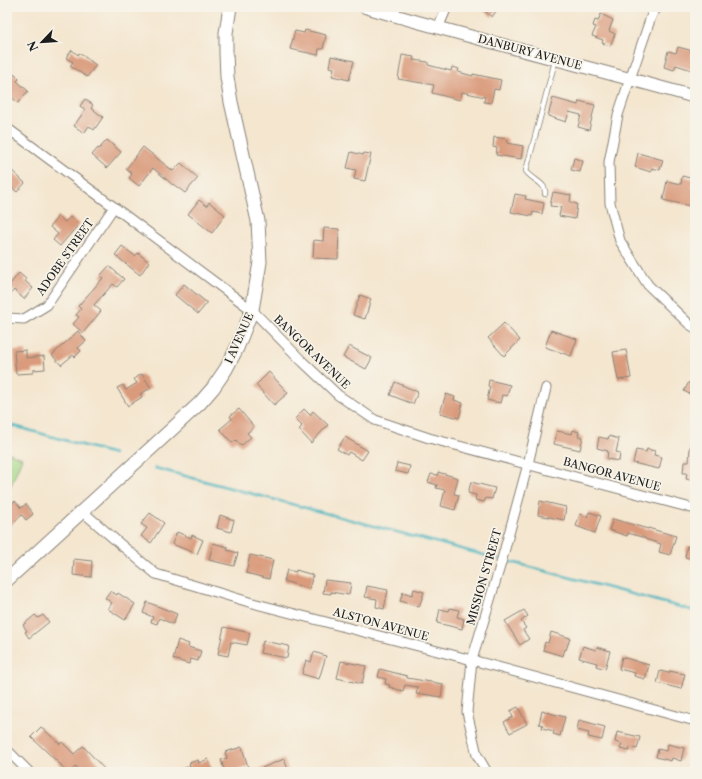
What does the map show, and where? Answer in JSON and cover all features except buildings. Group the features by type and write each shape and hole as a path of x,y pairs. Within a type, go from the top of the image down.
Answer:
{"main road":[{"name":"I AVENUE","path":"7,580 200,403 213,388 226,369 237,348 252,310 260,262 260,242 258,221 231,102 227,77 226,33 230,7"}],"street":[{"name":"DANBURY AVENUE","path":"365,7 695,97"},
{"path":"438,28 447,7"},
{"path":"658,7 652,14 618,115 609,162 610,203 620,241 648,285 695,328"},
{"name":"BANGOR AVENUE","path":"7,128 252,310 338,395 375,420 429,438 695,509"},
{"name":"ADOBE STREET","path":"7,318 24,319 47,305 114,207"},
{"name":"MISSION STREET","path":"487,772 477,755 467,712 472,660 501,563 528,464 546,388"},
{"name":"ALSTON AVENUE","path":"82,511 156,574 248,602 472,660 695,721"},
{"path":"7,750 29,772"}],"lane":[{"path":"545,194 546,190 543,185 532,178 526,171 556,59"}],"green space":[{"path":"7,452 22,458 9,490 7,491"}],"waterway":[{"path":"7,424 114,454"},
{"path":"155,468 499,559"},
{"path":"504,560 695,611"}]}
